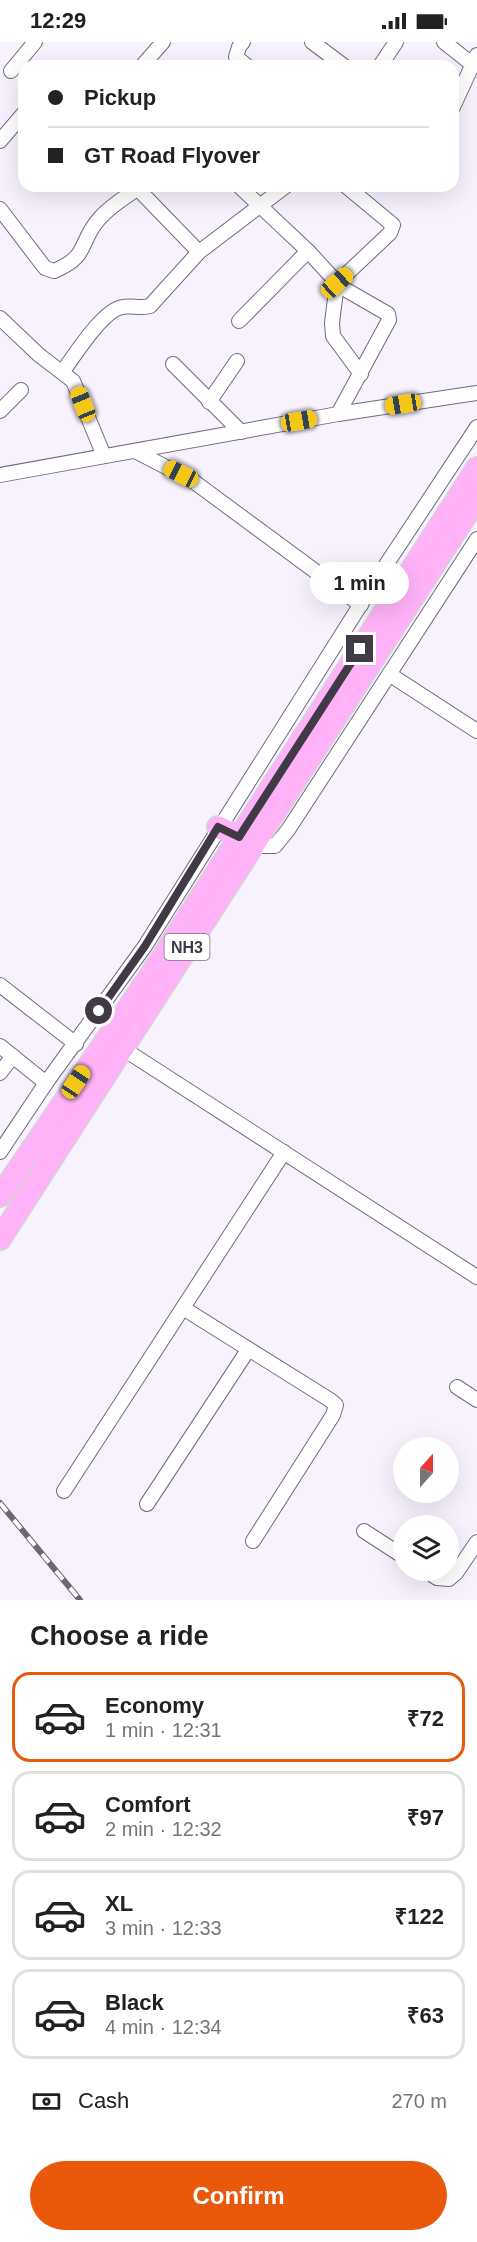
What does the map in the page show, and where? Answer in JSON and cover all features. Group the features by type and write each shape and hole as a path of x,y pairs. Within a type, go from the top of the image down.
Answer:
{"highway":[{"name":"NH3","path":"0,1239 122,1048 477,468"},
{"name":"NH3","path":"0,1196 152,973 246,842 477,498"},
{"path":"218,827 246,842"}],"street":[{"path":"20,60 36,42"},
{"path":"147,60 163,42"},
{"path":"240,60 236,57 236,52 243,42"},
{"path":"312,42 336,60"},
{"path":"444,42 475,60 459,94"},
{"path":"382,60 389,44"},
{"path":"11,71 18,63"},
{"path":"0,141 18,120"},
{"path":"0,209 45,268 54,271 76,259 100,218 131,192"},
{"path":"140,192 199,252"},
{"path":"246,192 346,291 378,306 388,314 389,320 338,414"},
{"path":"63,371 112,311 123,307 150,306 199,252 279,192"},
{"path":"354,192 391,221 393,230 337,283 332,323 333,336 361,374"},
{"path":"239,321 308,251"},
{"path":"0,318 39,355 63,371 75,386 104,456"},
{"path":"209,402 237,361"},
{"path":"173,364 241,432"},
{"path":"0,411 21,390"},
{"path":"0,475 338,414 477,393"},
{"path":"0,1152 46,1083 145,946 218,827 477,427"},
{"path":"135,451 193,481 361,605"},
{"path":"246,842 275,846 288,830 477,540"},
{"path":"389,674 477,731"},
{"path":"0,985 75,1044"},
{"path":"0,1046 46,1083"},
{"path":"122,1048 477,1277"},
{"path":"0,1073 13,1056"},
{"path":"64,1491 284,1152"},
{"path":"183,1308 330,1400 336,1408 253,1541"},
{"path":"147,1504 248,1350"},
{"path":"457,1387 477,1400"},
{"path":"364,1531 393,1550"},
{"path":"459,1569 477,1542"}],"railway":[{"path":"0,1503 80,1600"}],"route":[{"path":"99,1011 145,946 218,827 239,837 360,649"}]}
